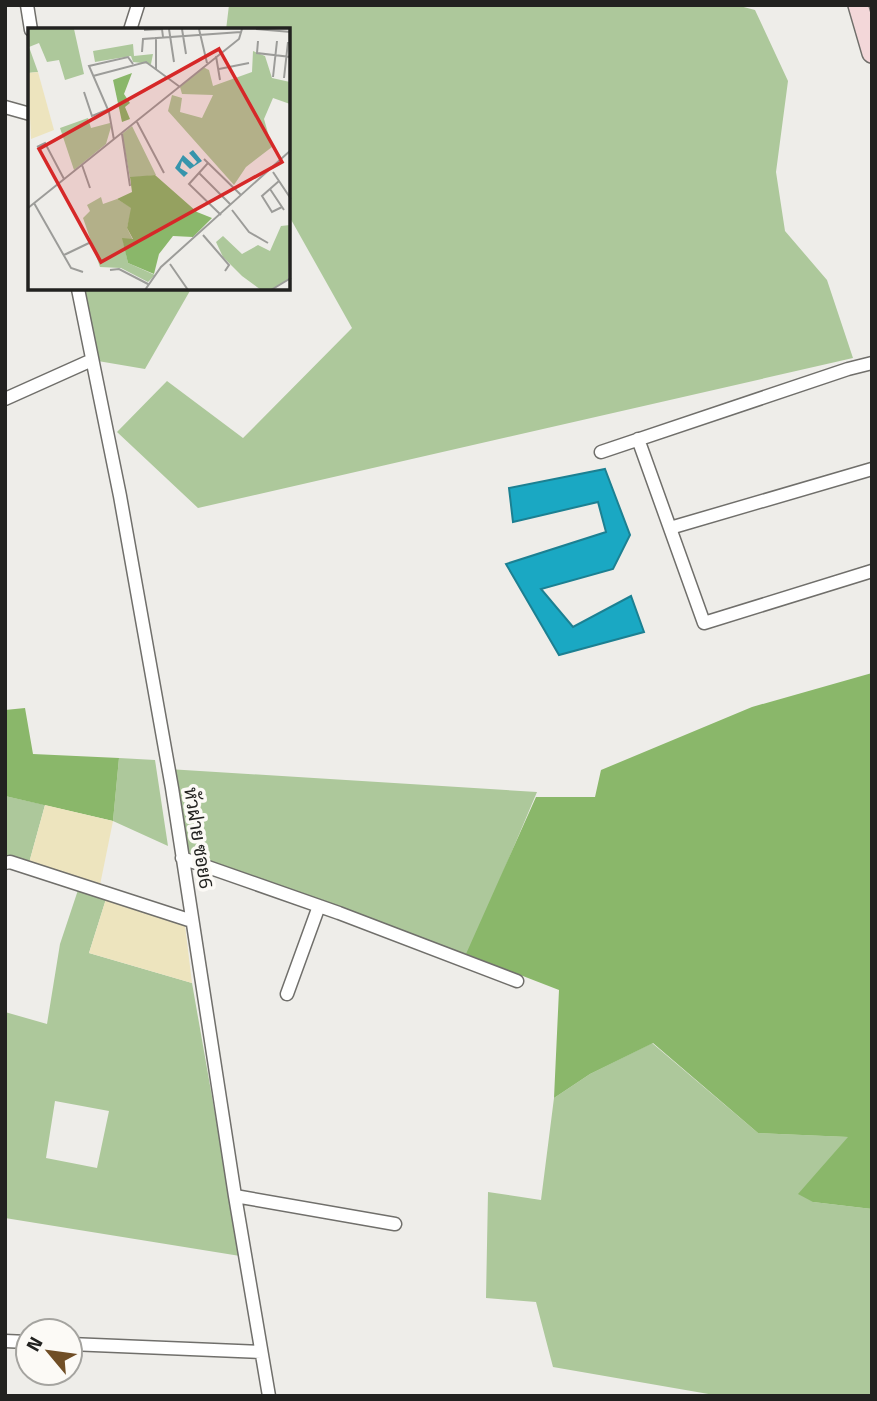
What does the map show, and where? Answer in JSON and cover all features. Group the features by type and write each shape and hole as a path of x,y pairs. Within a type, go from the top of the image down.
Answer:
{"main road":[{"path":"858,5 872,53"}],"street":[{"path":"27,5 31,28"},
{"path":"131,28 138,5"},
{"path":"5,107 28,113"},
{"name":"หัวฝาย ซอย6","path":"78,290 120,495 172,788 269,1396"},
{"path":"5,399 92,360"},
{"path":"601,452 872,363"},
{"path":"638,439 704,623 872,572"},
{"path":"670,528 872,469"},
{"path":"182,858 517,981"},
{"path":"5,863 10,862 192,922"},
{"path":"287,994 318,906"},
{"path":"235,1196 395,1224"},
{"path":"84,1346 261,1352"}],"green space":[{"path":"229,5 736,5 755,10 788,81 776,172 785,231 827,280 853,358 198,508 117,432 167,381 243,438 352,328 290,218 290,28 226,28"},
{"path":"78,290 190,290 145,369 92,360"},
{"path":"872,673 872,1209 813,1202 798,1194 848,1137 758,1133 653,1043 590,1074 554,1098 559,990 466,954 536,797 595,797 601,770 752,707"},
{"path":"25,708 33,754 119,758 113,821 5,796 5,710"},
{"path":"119,758 155,760 168,846 113,821"},
{"path":"168,769 537,792 468,955 182,858"},
{"path":"5,796 45,805 29,863 5,860"},
{"path":"78,890 106,899 89,953 192,983 240,1256 5,1218 5,1012 47,1024 60,944","holes":["55,1101 109,1111 97,1168 46,1158"]},
{"path":"652,1043 758,1133 849,1137 813,1202 872,1209 872,1396 720,1396 553,1367 536,1302 486,1298 488,1192 541,1200 554,1098 590,1074"}],"sand":[{"path":"45,805 113,821 100,885 29,863"},
{"path":"106,899 185,925 192,983 89,953"}],"water":[{"path":"605,469 630,535 613,569 541,589 573,627 631,596 644,632 559,655 506,564 606,532 598,502 513,522 509,488"}]}
